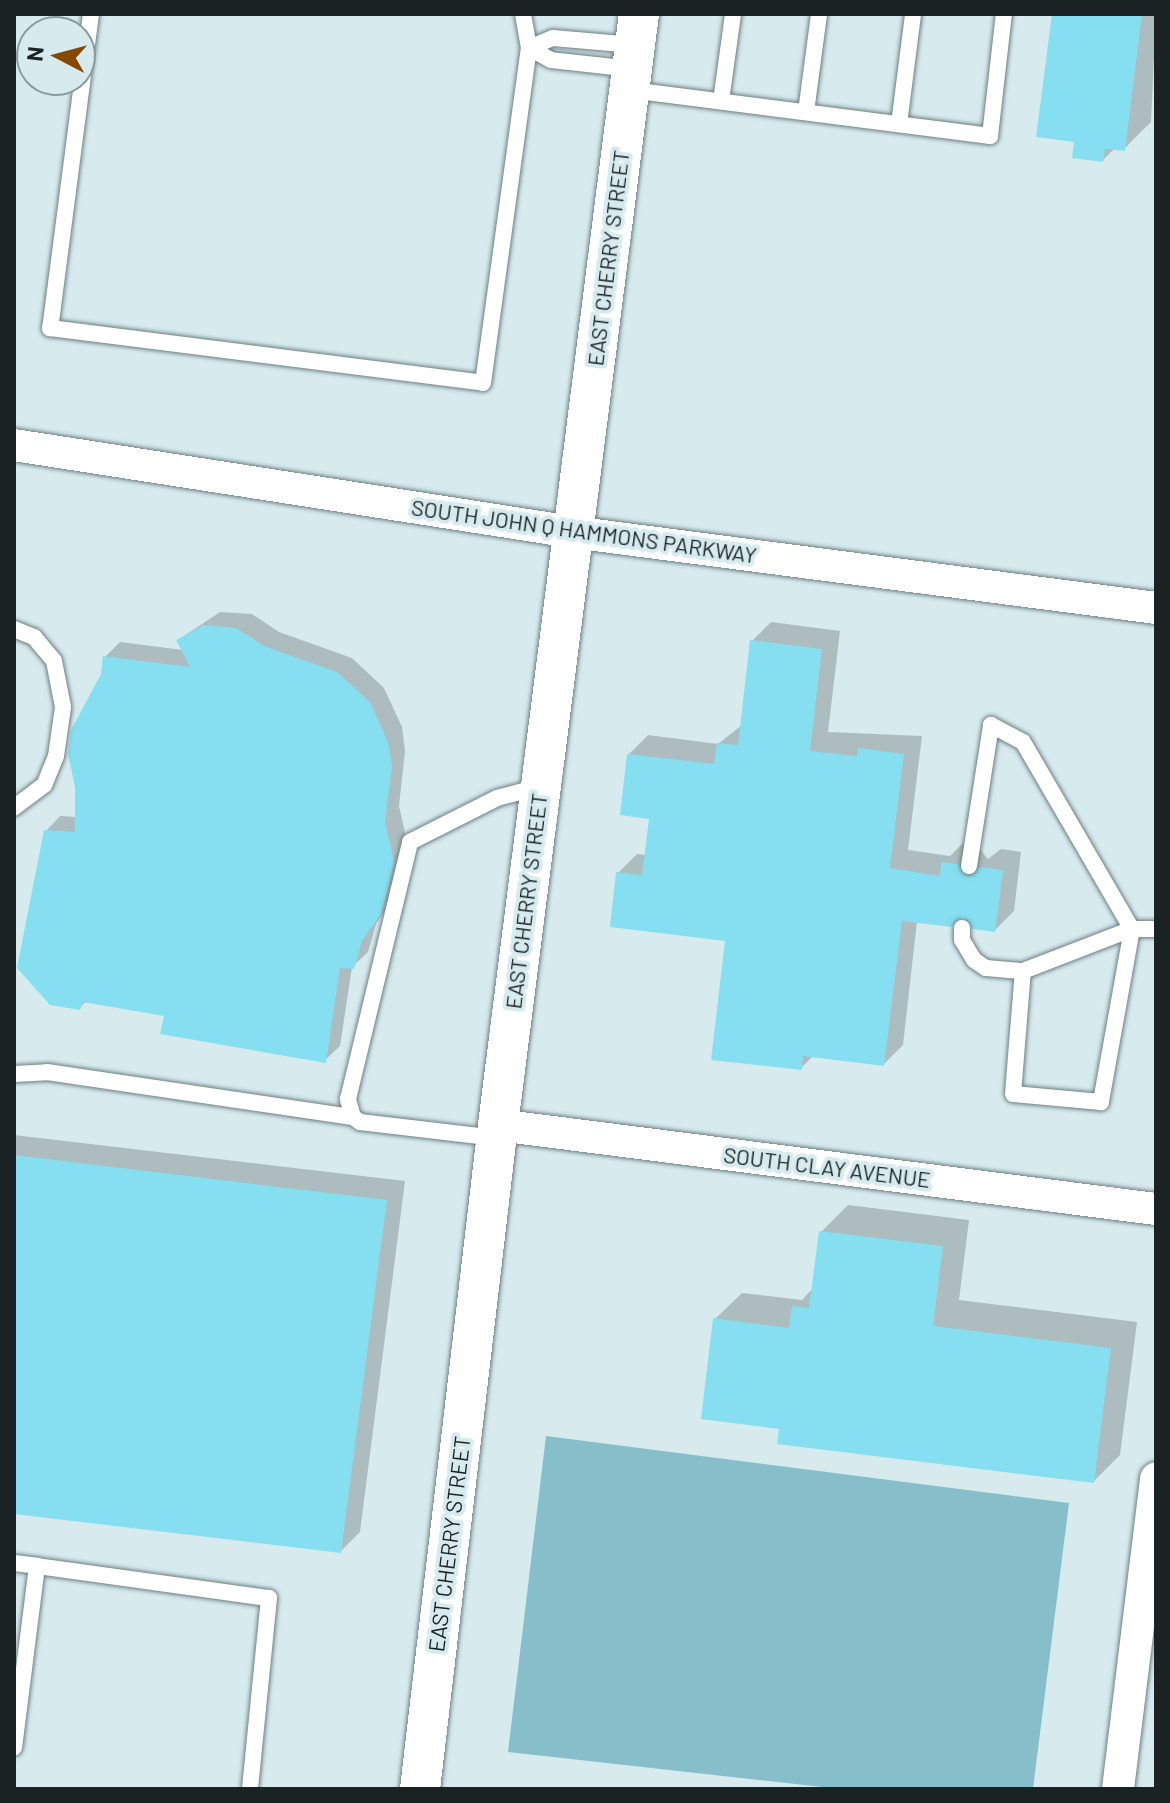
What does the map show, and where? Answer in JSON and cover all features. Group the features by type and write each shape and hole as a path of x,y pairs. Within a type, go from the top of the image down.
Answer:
{"street":[{"name":"EAST CHERRY STREET","path":"420,1789 497,1131 634,54"},
{"name":"SOUTH JOHN Q HAMMONS PARKWAY","path":"14,445 572,532 1156,608"},
{"name":"SOUTH CLAY AVENUE","path":"497,1131 1156,1209"},
{"path":"1118,1789 1156,1478"}],"lane":[{"path":"91,14 50,328 483,383 529,48 523,14"},
{"path":"721,101 733,14"},
{"path":"806,112 819,14"},
{"path":"899,124 913,14"},
{"path":"529,48 553,38 634,54 721,101 990,136 1004,14"},
{"path":"529,48 551,60 634,54"},
{"path":"14,629 34,637 54,661 63,707 62,730 44,785 14,808"},
{"path":"969,866 991,725 1023,742 1132,929 1101,1102 1013,1094 1023,971"},
{"path":"353,1117 348,1099 410,842 497,798 540,787"},
{"path":"962,928 962,940 974,960 986,968 1023,971 1132,929 1156,929"},
{"path":"14,1074 47,1072 353,1117 379,1126 497,1131"},
{"path":"14,1563 269,1598 250,1789"},
{"path":"14,1748 20,1656 37,1566"}],"shaded area":[{"path":"546,1436 1069,1503 1033,1789 840,1789 508,1752"}],"building":[{"path":"1052,14 1142,14 1125,151 1105,149 1103,162 1072,158 1074,142 1036,137"},
{"path":"204,625 236,628 264,646 337,672 370,702 388,742 392,766 385,822 394,862 381,914 362,941 354,969 340,968 326,1063 160,1034 164,1016 83,1002 80,1010 50,1005 17,968 44,830 75,832 75,787 68,754 71,730 101,674 103,656 190,667 176,640"},
{"path":"750,640 822,649 810,751 857,756 858,748 904,754 890,868 940,876 941,862 958,864 968,877 980,867 1003,870 995,932 973,929 963,917 951,927 902,921 884,1066 803,1056 802,1070 711,1060 725,941 610,927 616,872 642,875 649,819 620,815 627,754 714,764 717,743 738,745"},
{"path":"14,1155 387,1200 341,1553 14,1514"},
{"path":"819,1231 943,1246 933,1326 1111,1348 1094,1483 777,1444 779,1429 701,1419 713,1318 789,1328 792,1306 809,1308"}]}
